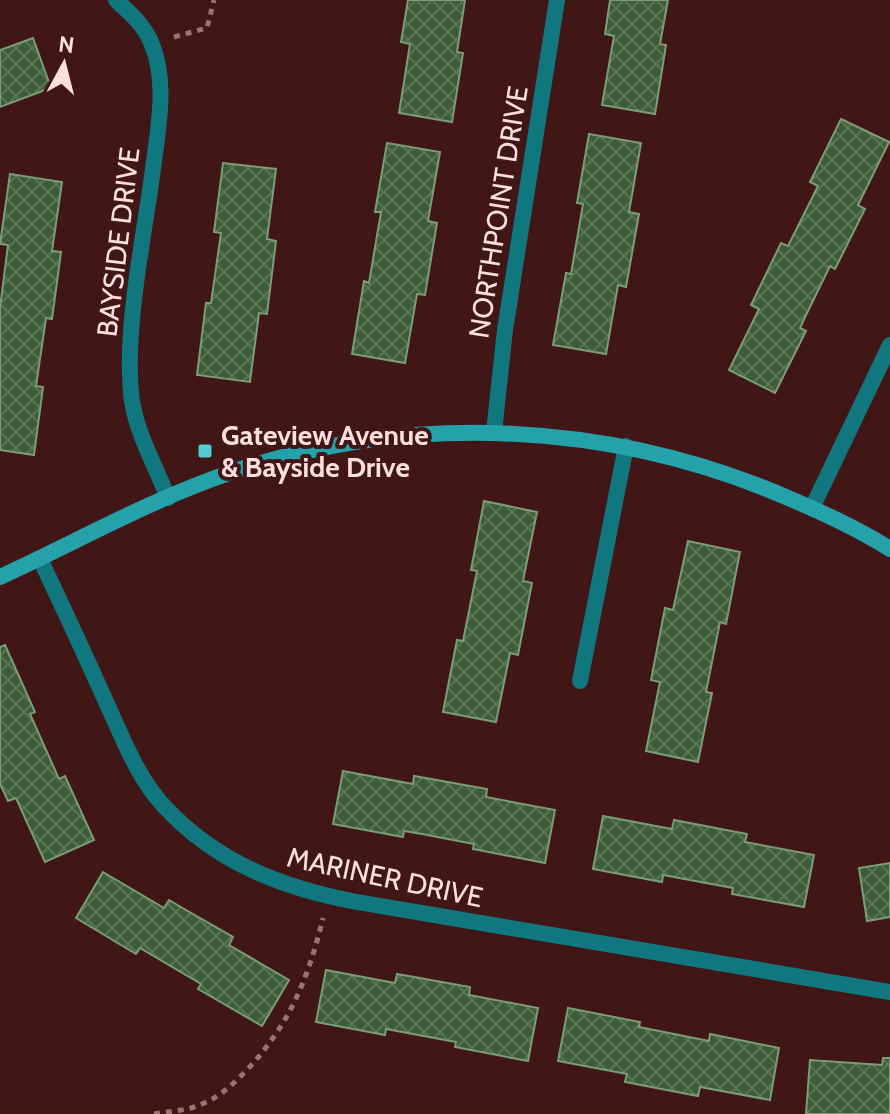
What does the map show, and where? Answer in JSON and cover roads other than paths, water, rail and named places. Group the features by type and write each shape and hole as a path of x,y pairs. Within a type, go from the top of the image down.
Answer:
{"street":[{"name":"BAYSIDE DRIVE","path":"116,0 141,25 151,43 160,84 159,120 133,323 131,384 135,415 168,498"},
{"name":"NORTHPOINT DRIVE","path":"494,432 505,330 557,0"},
{"path":"812,508 890,345"},
{"path":"0,577 168,498 231,473 304,453 402,436 494,432 561,436 626,446 716,470 812,508 890,549"},
{"path":"580,681 626,446"},
{"name":"MARINER DRIVE","path":"40,559 133,759 162,805 204,840 248,869 288,886 328,897 890,992"}],"place":[{"name":"Gateview Avenue & Bayside Drive","path":"205,451"}]}
